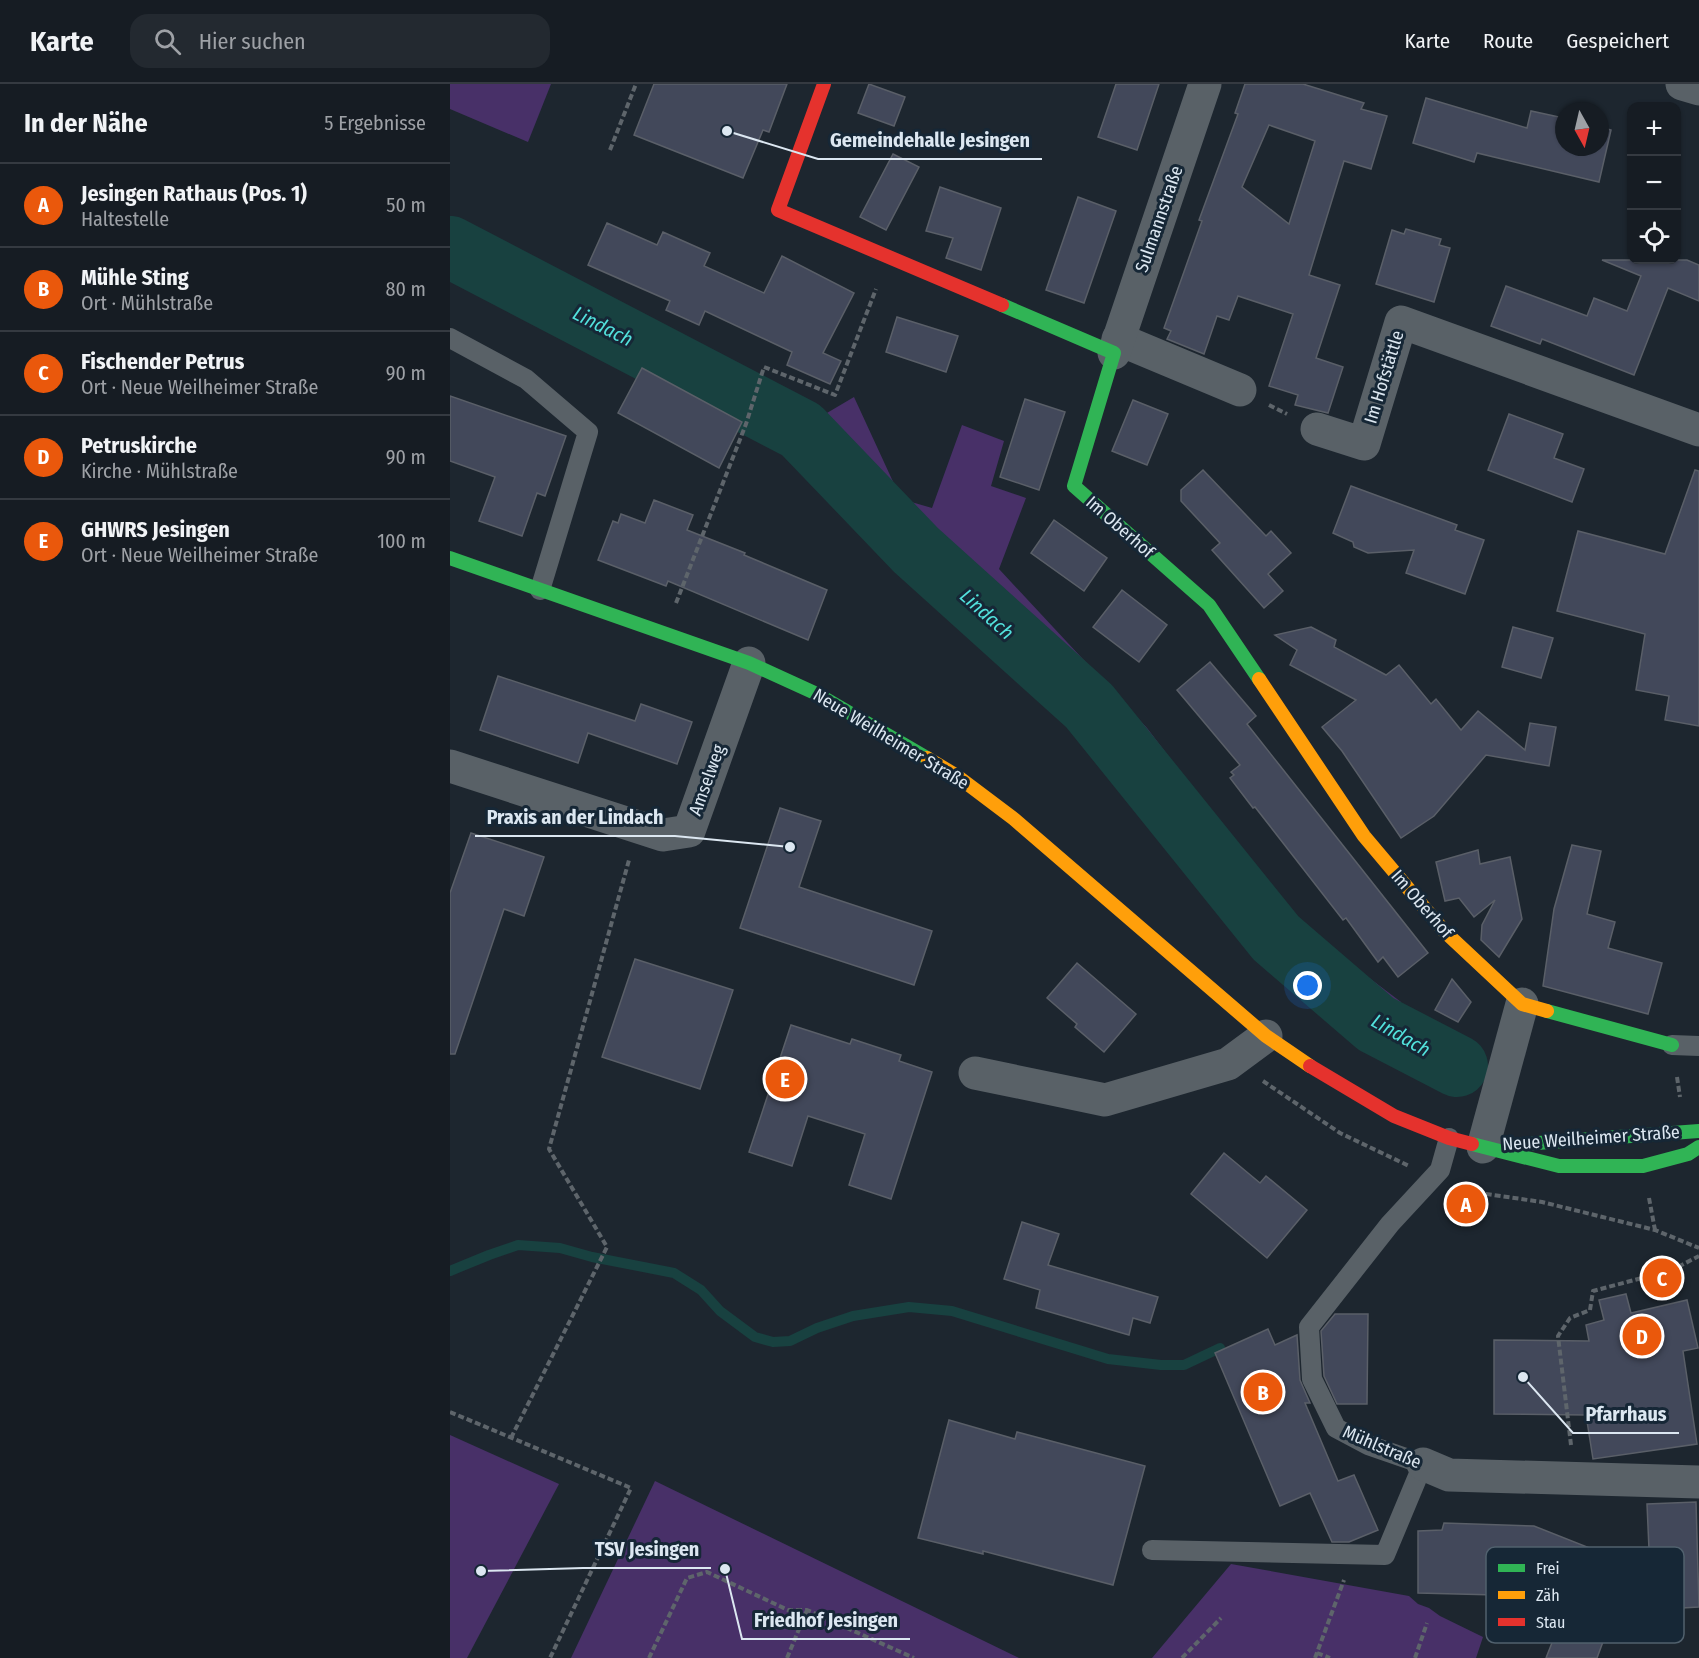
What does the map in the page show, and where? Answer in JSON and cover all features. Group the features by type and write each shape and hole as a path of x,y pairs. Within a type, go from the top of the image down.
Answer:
{"main road":[{"path":"824,84 778,210 889,257 1116,346"},
{"name":"Im Oberhof","path":"1116,346 1074,486 1209,605 1364,836 1444,932 1522,1004 1672,1045"},
{"name":"Neue Weilheimer Straße","path":"450,558 748,663 818,694 957,776 1014,819 1266,1036 1290,1054 1394,1116 1449,1138 1559,1166 1643,1166 1688,1154 1699,1147"},
{"name":"Neue Weilheimer Straße","path":"1483,1147 1699,1131"}],"street":[{"name":"Sulmannstraße","path":"1116,346 1205,84"},
{"path":"1682,84 1699,89"},
{"name":"Im Hofstättle","path":"1317,429 1364,444 1401,322 1699,430"},
{"path":"1116,346 1240,390"},
{"name":"Amselweg","path":"450,765 663,836 689,831 748,663"},
{"path":"1483,1147 1522,1004"},
{"path":"975,1073 1105,1100 1228,1064 1266,1036"},
{"name":"Mühlstraße","path":"1423,1464 1449,1475 1699,1482"}],"lane":[{"path":"450,338 526,379 588,432 540,590"},
{"path":"1672,1045 1699,1046"},
{"name":"Mühlstraße","path":"1423,1464 1368,1445 1336,1428 1312,1379 1309,1327 1390,1224 1440,1170 1449,1138"},
{"path":"1152,1550 1385,1555 1423,1464"}],"path":[{"path":"610,150 636,84"},
{"path":"664,634 746,424 764,367 835,395 889,257"},
{"path":"1240,390 1317,429"},
{"path":"511,1438 607,1247 549,1149 638,827"},
{"path":"1575,1479 1558,1335 1570,1318 1590,1310 1593,1291 1672,1270 1699,1256"},
{"path":"450,1412 631,1488 550,1658"},
{"path":"649,1658 687,1578 706,1572 788,1610 807,1610 914,1658"},
{"path":"1330,1658 1316,1655 1337,1603"},
{"path":"787,1658 807,1610"},
{"path":"1182,1658 1221,1618"},
{"path":"1415,1658 1427,1623"}],"shaded area":[{"path":"450,84 551,84 528,142 450,109"},
{"path":"854,397 901,499 932,508 962,425 1004,441 991,486 1026,498 999,569 1147,728 1294,921 1401,1002 1391,1023 1281,931 1093,700 922,543 810,423"},
{"path":"450,1435 559,1484 467,1658 450,1658"},
{"path":"655,1481 1019,1658 571,1658"},
{"path":"1231,1564 1409,1596 1418,1604 1483,1637 1476,1658 1152,1658"}],"building":[{"path":"654,84 787,84 769,132 763,130 743,178 634,135"},
{"path":"869,84 905,97 894,126 858,113"},
{"path":"1116,84 1159,84 1137,150 1098,137"},
{"path":"1245,84 1303,84 1364,103 1361,109 1387,116 1371,169 1344,161 1309,275 1340,285 1316,358 1343,367 1328,413 1295,405 1298,395 1269,386 1293,314 1238,296 1229,320 1217,316 1204,354 1167,339 1171,331 1164,328 1202,221 1199,220 1238,114 1235,113","holes":["1269,125 1315,141 1289,224 1242,187"]},
{"path":"1426,98 1527,128 1531,111 1555,116 1555,156 1605,156 1599,182 1477,153 1474,162 1413,143"},
{"path":"893,154 919,167 886,230 860,217"},
{"path":"940,187 1001,208 981,270 946,258 953,238 926,231"},
{"path":"1078,197 1116,211 1084,303 1046,290"},
{"path":"607,223 657,245 663,232 710,253 704,266 764,293 782,256 854,293 823,353 841,361 830,384 787,365 792,352 705,311 699,325 666,310 670,301 588,265"},
{"path":"1406,229 1441,239 1439,245 1450,248 1434,302 1376,284 1392,230 1404,234"},
{"path":"1602,260 1627,260 1627,264 1681,264 1681,260 1687,260 1699,265 1699,301 1668,288 1634,375 1542,339 1540,344 1491,326 1506,286 1587,316 1594,298 1627,311 1641,276"},
{"path":"897,317 958,336 946,372 886,352"},
{"path":"642,368 742,422 719,468 618,413"},
{"path":"450,396 566,436 545,496 537,493 522,536 479,521 495,477 450,461"},
{"path":"1025,399 1065,412 1039,490 1000,477"},
{"path":"1133,400 1168,414 1147,465 1112,451"},
{"path":"1509,414 1563,434 1554,458 1584,469 1572,502 1488,470"},
{"path":"1203,470 1266,536 1271,531 1291,553 1268,574 1283,591 1264,608 1212,550 1220,543 1181,501 1181,490"},
{"path":"1695,470 1699,471 1699,726 1665,720 1669,696 1636,690 1645,634 1557,611 1578,531 1665,554"},
{"path":"1351,486 1457,525 1455,530 1484,540 1465,594 1406,573 1414,550 1368,553 1354,547 1353,542 1333,533"},
{"path":"654,500 693,515 687,530 827,590 808,640 668,581 666,586 598,560 613,521 618,523 621,514 645,523"},
{"path":"1054,520 1107,558 1084,591 1031,553"},
{"path":"1122,590 1167,625 1139,662 1093,627"},
{"path":"1311,627 1336,640 1334,647 1386,675 1399,665 1431,704 1436,699 1461,730 1478,711 1525,750 1530,723 1556,727 1549,766 1486,755 1434,816 1401,838 1342,751 1322,727 1356,700 1290,665 1297,650 1275,635"},
{"path":"1513,627 1553,638 1541,678 1502,667"},
{"path":"1210,662 1256,716 1247,724 1428,953 1398,977 1383,957 1378,962 1346,918 1343,920 1255,807 1253,808 1230,778 1234,775 1231,772 1240,765 1177,690"},
{"path":"498,676 635,721 641,704 692,722 677,764 588,733 578,763 480,730"},
{"path":"780,808 821,821 799,887 932,931 914,985 740,928"},
{"path":"471,833 544,857 524,916 504,909 455,1054 450,1054 450,893"},
{"path":"1572,845 1601,851 1587,914 1615,922 1608,948 1662,963 1648,1014 1543,986 1554,909"},
{"path":"1478,850 1480,864 1510,857 1522,919 1499,957 1481,940 1482,925 1495,900 1474,917 1459,898 1445,901 1436,862"},
{"path":"635,959 733,990 700,1089 602,1057"},
{"path":"1077,963 1136,1014 1104,1052 1047,998"},
{"path":"1452,979 1471,1002 1458,1022 1435,1010"},
{"path":"791,1025 850,1044 852,1039 901,1055 899,1061 932,1072 891,1199 849,1185 865,1134 808,1116 792,1166 749,1152"},
{"path":"1224,1153 1260,1183 1266,1176 1307,1210 1267,1258 1191,1194"},
{"path":"1022,1222 1059,1234 1048,1265 1158,1297 1150,1323 1133,1318 1129,1335 1036,1308 1040,1290 1004,1279"},
{"path":"1626,1294 1631,1313 1687,1300 1698,1348 1683,1351 1697,1444 1593,1459 1586,1415 1494,1414 1494,1340 1589,1341 1586,1325 1604,1320 1599,1300"},
{"path":"1335,1314 1368,1314 1367,1404 1337,1404 1324,1376 1321,1331"},
{"path":"1268,1329 1275,1345 1297,1335 1300,1380 1310,1403 1305,1403 1338,1481 1354,1475 1378,1530 1349,1542 1332,1542 1310,1493 1280,1506 1215,1353"},
{"path":"949,1420 1015,1439 1017,1432 1145,1466 1113,1585 983,1551 983,1554 918,1538"},
{"path":"1696,1502 1699,1607 1684,1608 1684,1547 1649,1547 1647,1504"},
{"path":"1444,1523 1534,1526 1587,1547 1486,1547 1486,1595 1418,1593 1418,1531 1442,1530"},
{"path":"1552,1643 1603,1643 1597,1658 1546,1658"}],"waterway":[{"name":"Lindach","path":"450,247 801,430 916,550 1089,706 1276,938 1376,1024 1457,1066"},
{"path":"450,1271 518,1245 560,1248 592,1257 674,1273 701,1290 720,1311 755,1337 773,1342 790,1341 817,1328 853,1316 909,1307 952,1311 1108,1359 1161,1365 1184,1365 1220,1348"}],"traffic: fast":[{"path":"1002,305 1114,353 1074,486 1209,605 1259,679"},
{"path":"450,558 749,663 817,694 927,758"},
{"path":"1547,1011 1672,1045"},
{"path":"1512,1145 1699,1131"},
{"path":"1472,1144 1559,1166 1643,1166 1688,1154 1699,1147"}],"traffic: slow":[{"path":"1259,679 1364,836 1444,931 1522,1004 1547,1011"},
{"path":"927,758 957,776 1014,819 1266,1036 1310,1066"}],"traffic: jam":[{"path":"824,84 778,210 1002,305"},
{"path":"1310,1066 1394,1116 1449,1138 1472,1144"}],"place":[{"name":"Gemeindehalle Jesingen","path":"727,131"},
{"name":"Praxis an der Lindach","path":"790,847"},
{"name":"GHWRS Jesingen","path":"785,1079"},
{"name":"Jesingen Rathaus (Pos. 1)","path":"1466,1204"},
{"name":"Fischender Petrus","path":"1662,1278"},
{"name":"Petruskirche","path":"1642,1336"},
{"name":"Pfarrhaus","path":"1523,1377"},
{"name":"Mühle Sting","path":"1263,1392"},
{"name":"Friedhof Jesingen","path":"725,1569"},
{"name":"TSV Jesingen","path":"481,1571"}]}
